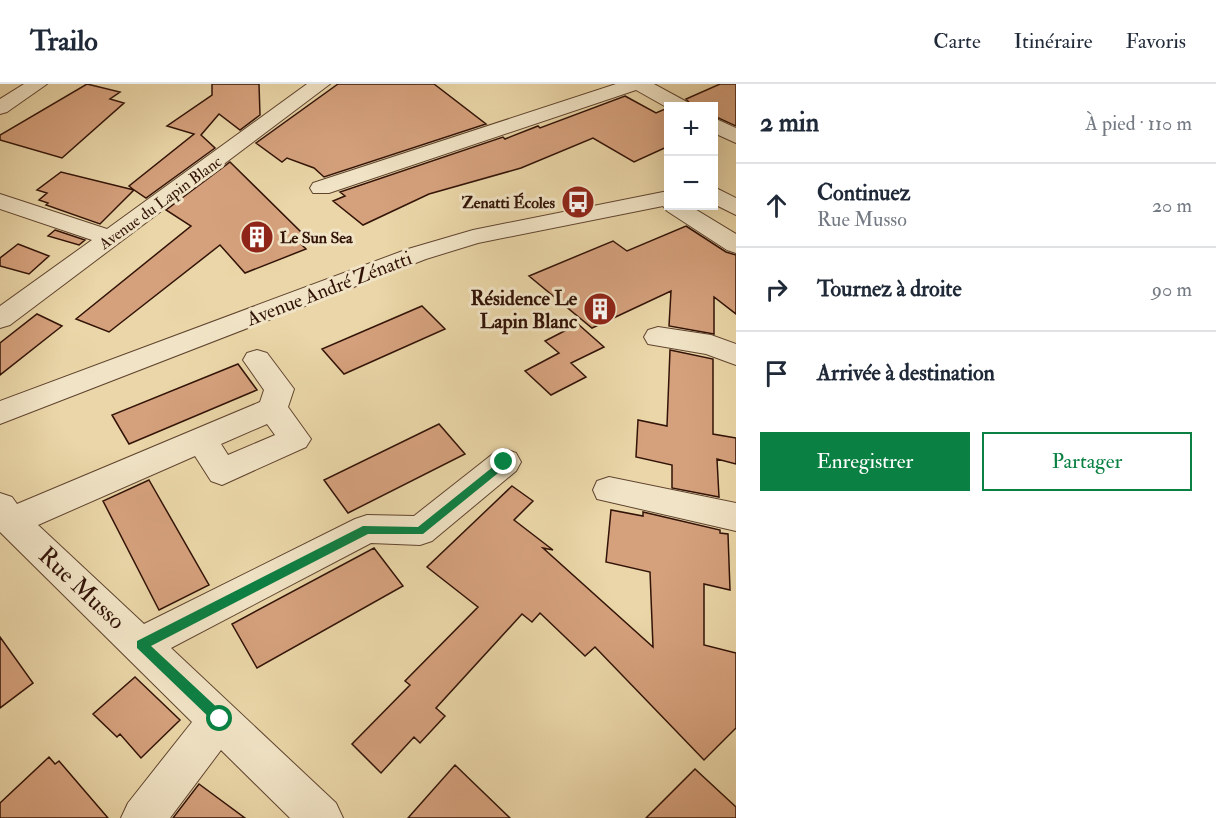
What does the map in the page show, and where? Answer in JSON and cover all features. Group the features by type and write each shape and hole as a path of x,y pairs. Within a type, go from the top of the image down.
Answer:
{"street":[{"path":"0,108 37,84"},
{"name":"Avenue du Lapin Blanc","path":"0,319 320,84"},
{"path":"321,188 470,137 638,84 672,102"},
{"path":"718,126 736,137"},
{"path":"718,188 736,183"},
{"path":"718,197 736,208"},
{"path":"0,201 111,238"},
{"name":"Avenue André Zénatti","path":"0,413 417,254 473,237 664,202"},
{"path":"683,210 736,245"},
{"path":"658,337 711,345 736,355"},
{"path":"6,514 201,440 272,409 279,389 257,360"},
{"path":"142,644 367,529 420,531 504,462"},
{"path":"609,490 736,518"},
{"name":"Rue Musso","path":"6,514 321,818"},
{"path":"143,818 220,719"}],"building":[{"path":"87,84 120,92 110,99 124,103 62,158 0,140 0,135"},
{"path":"212,84 259,84 260,115 240,130 219,114 201,135 215,148 146,198 129,186 194,134 167,126 212,95"},
{"path":"338,84 434,84 486,124 324,177 314,168 287,158 282,162 256,143"},
{"path":"720,84 736,84 736,126 718,118 718,102 689,102 686,99"},
{"path":"625,96 656,113 664,109 664,148 634,162 593,138 521,168 429,194 363,225 333,201 345,196 340,192 503,137 505,139 538,126 540,128"},
{"path":"230,162 304,235 295,238 306,249 245,273 220,245 109,332 76,319 191,226 166,210"},
{"path":"61,172 134,190 100,224 46,205 48,203 39,200 47,193 37,190"},
{"name":"Résidence Le Lapin Blanc","path":"686,226 726,252 736,255 736,314 714,297 714,334 669,326 671,291 592,328 529,276 613,241 627,251"},
{"path":"55,230 85,240 79,245 48,236"},
{"path":"18,244 49,256 29,274 0,266 0,258"},
{"path":"422,306 445,329 344,374 322,349"},
{"path":"37,314 62,326 0,375 0,343"},
{"path":"578,324 604,347 571,363 586,377 551,395 525,371 559,353 545,341"},
{"path":"670,350 713,359 713,434 736,438 736,464 717,459 719,497 672,488 672,465 636,457 638,420 667,426"},
{"path":"238,364 257,390 129,444 112,415"},
{"path":"439,424 465,454 348,513 324,480"},
{"path":"149,480 209,585 159,610 103,501"},
{"path":"512,486 533,501 514,520 553,550 543,548 653,647 650,572 606,562 611,510 643,516 643,512 720,530 720,533 728,534 730,590 704,584 704,645 736,653 736,728 704,760 595,647 585,656 540,613 532,622 522,614 436,708 445,716 420,743 414,737 381,773 352,744 410,685 405,681 478,607 427,567"},
{"path":"374,548 403,586 257,668 232,624"},
{"path":"0,637 33,683 0,708"},
{"path":"135,677 180,720 141,758 120,734 117,737 93,714"},
{"path":"49,757 55,764 59,761 108,818 0,818 0,803"},
{"path":"455,765 510,818 408,818"},
{"path":"695,769 736,807 736,818 646,818"},
{"path":"199,784 245,818 173,818"}],"place":[{"name":"Zenatti Écoles","path":"578,202"},
{"name":"Le Sun Sea","path":"257,237"},
{"name":"Résidence Le Lapin Blanc","path":"600,309"}],"route":[{"path":"220,719 142,644 367,529 420,531 504,462"}]}
